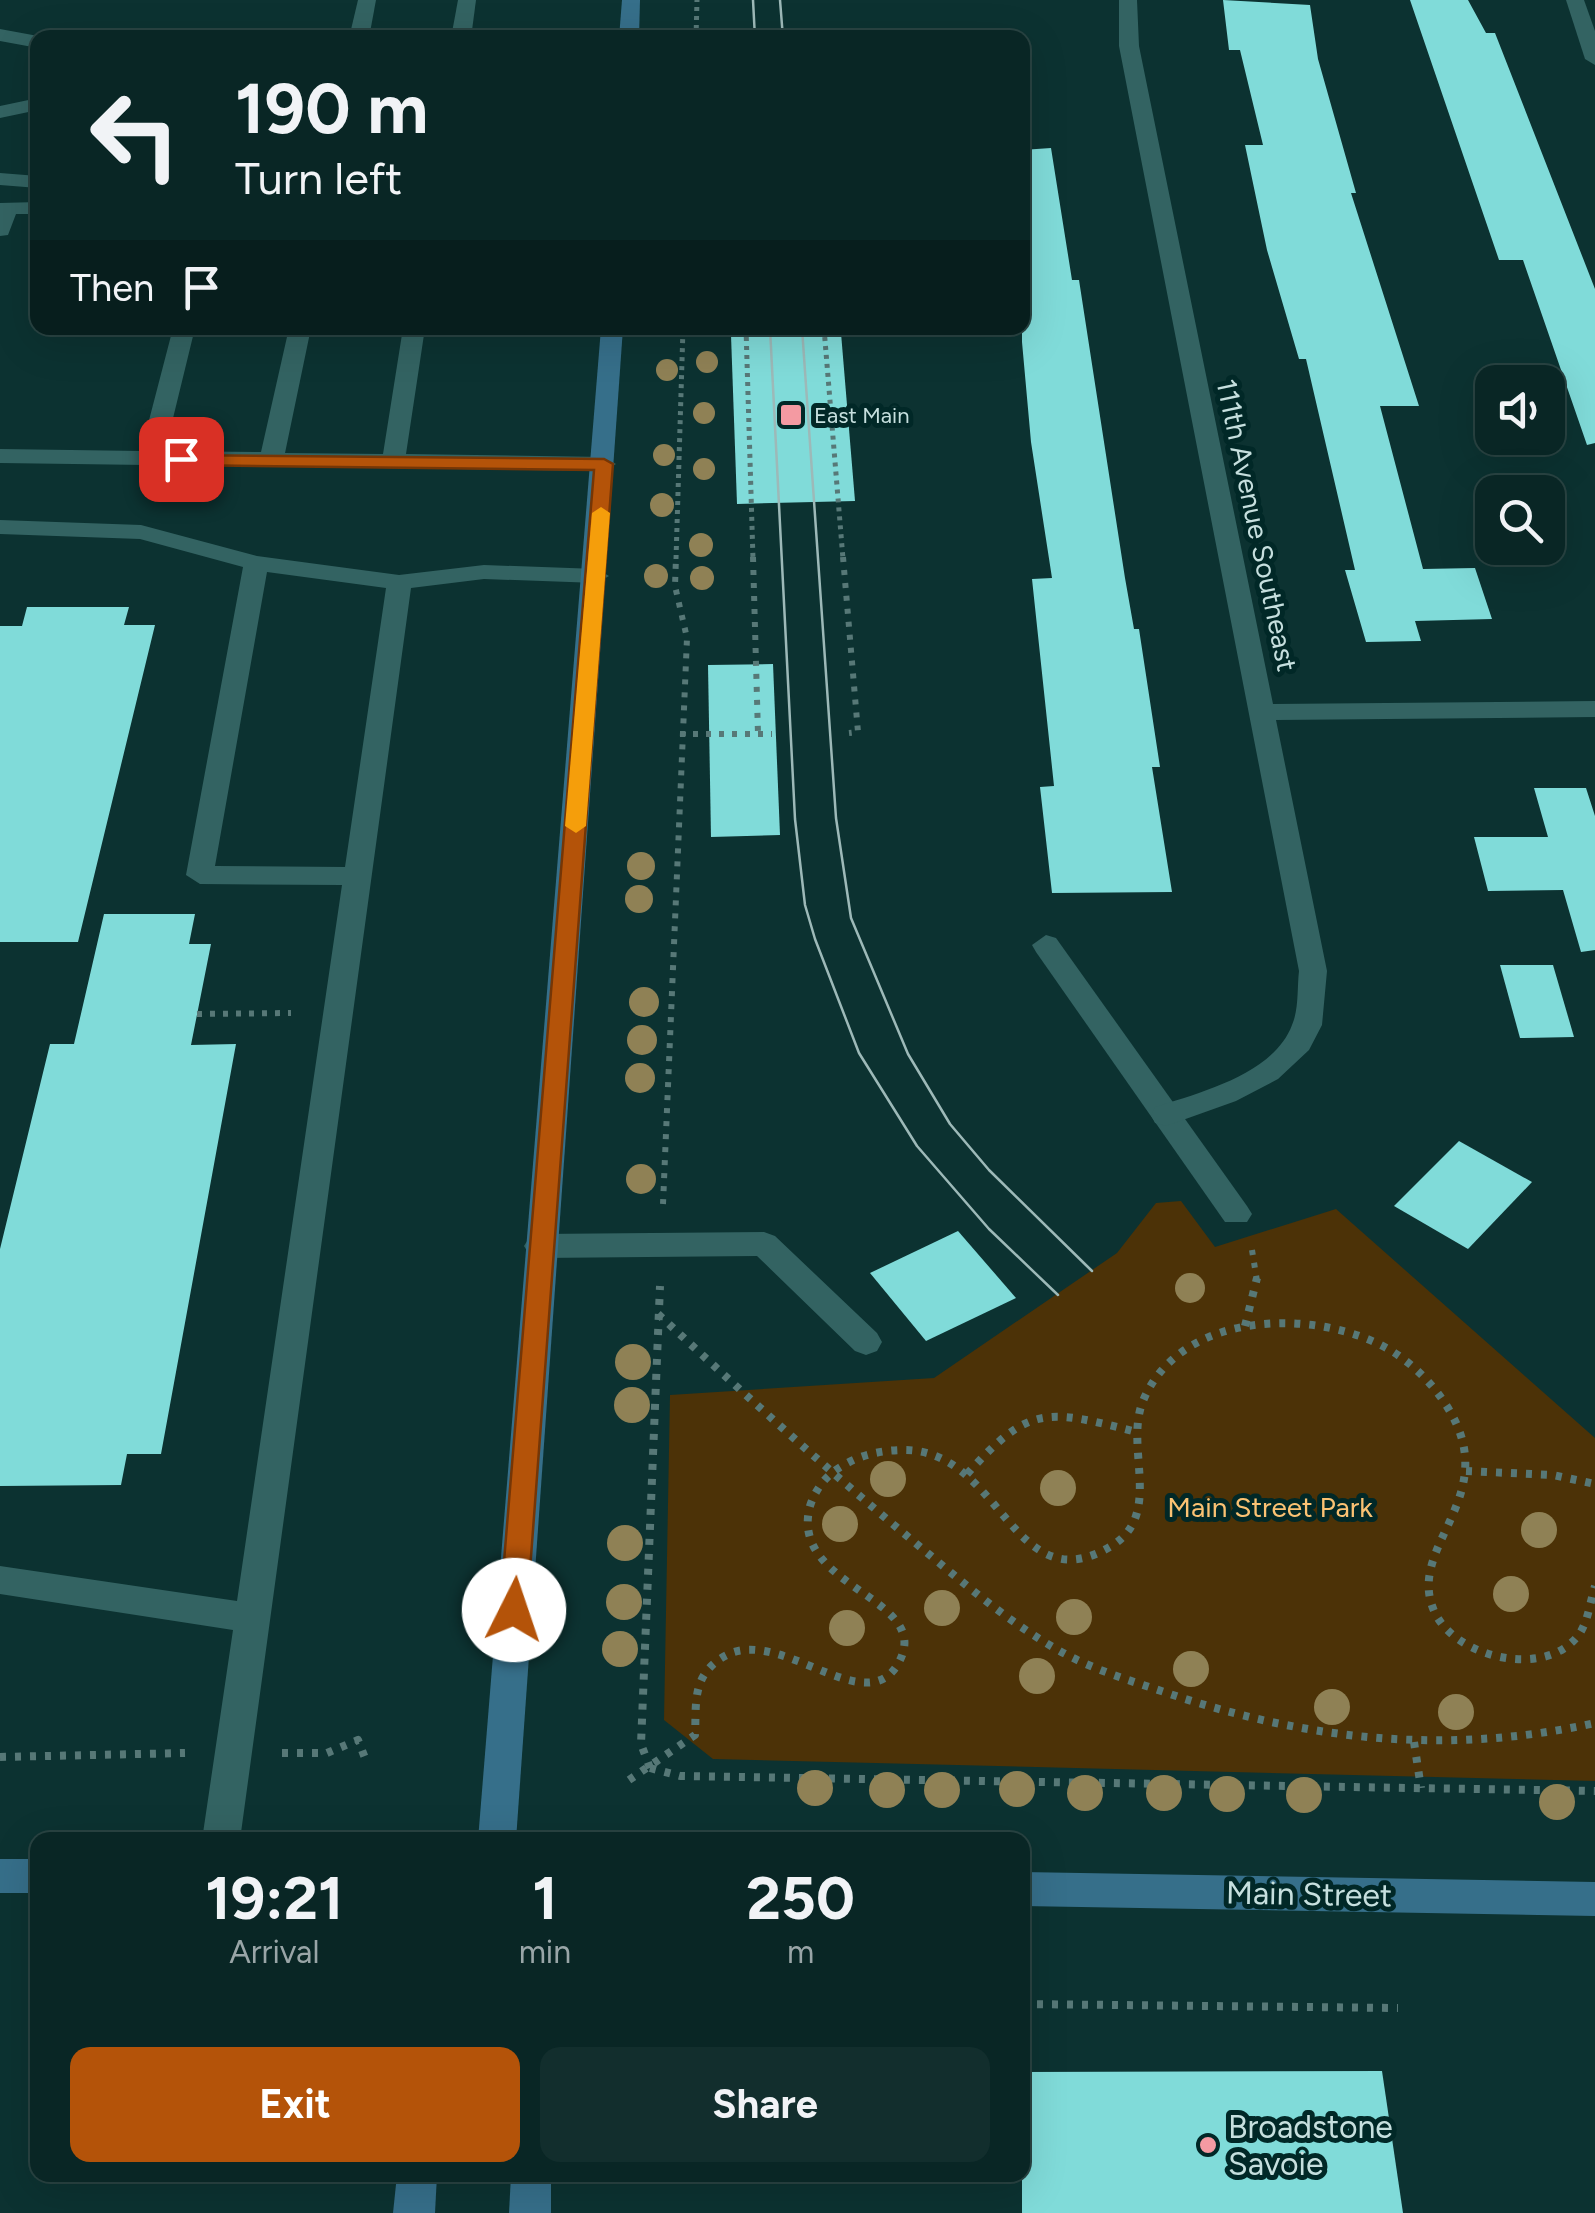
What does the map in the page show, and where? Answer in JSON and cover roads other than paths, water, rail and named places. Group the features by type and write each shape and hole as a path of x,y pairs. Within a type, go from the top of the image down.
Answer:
{"main road":[{"path":"629,30 631,0"},
{"path":"498,1832 540,1246 597,576 612,335"},
{"path":"0,1876 30,1876"},
{"name":"Main Street","path":"1030,1889 1595,1899"},
{"path":"414,2213 416,2182"},
{"path":"530,2213 531,2182"}],"street":[{"path":"360,30 367,0"},
{"path":"462,30 467,0"},
{"name":"111th Avenue Southeast","path":"1128,0 1129,46 1265,712 1313,971 1306,1028 1286,1057 1226,1095 1166,1114"},
{"path":"1574,0 1595,59"},
{"path":"0,35 30,41"},
{"path":"0,112 30,106"},
{"path":"0,179 30,181"},
{"path":"0,230 7,208 30,208"},
{"path":"151,459 182,335"},
{"path":"271,461 298,335"},
{"path":"393,463 413,335"},
{"path":"0,456 604,464"},
{"path":"0,527 141,532 256,562 399,582 484,572 597,576"},
{"path":"256,562 200,874 359,876"},
{"path":"222,1832 399,582"},
{"path":"1265,712 1595,710"},
{"path":"1046,945 1236,1214"},
{"path":"540,1246 764,1244 866,1342"},
{"path":"0,1580 251,1618"}],"tram line":[{"path":"753,0 755,30"},
{"path":"780,0 782,30"},
{"path":"770,335 795,819 805,905 815,939 859,1053 917,1146 989,1229 1058,1295"},
{"path":"802,335 836,818 851,918 908,1054 950,1124 989,1170 1092,1271"}],"place":[{"name":"East Main","path":"791,415"},
{"name":"Broadstone Savoie","path":"1208,2145"}],"park label":[{"name":"Main Street Park","path":"1270,1507"}]}
